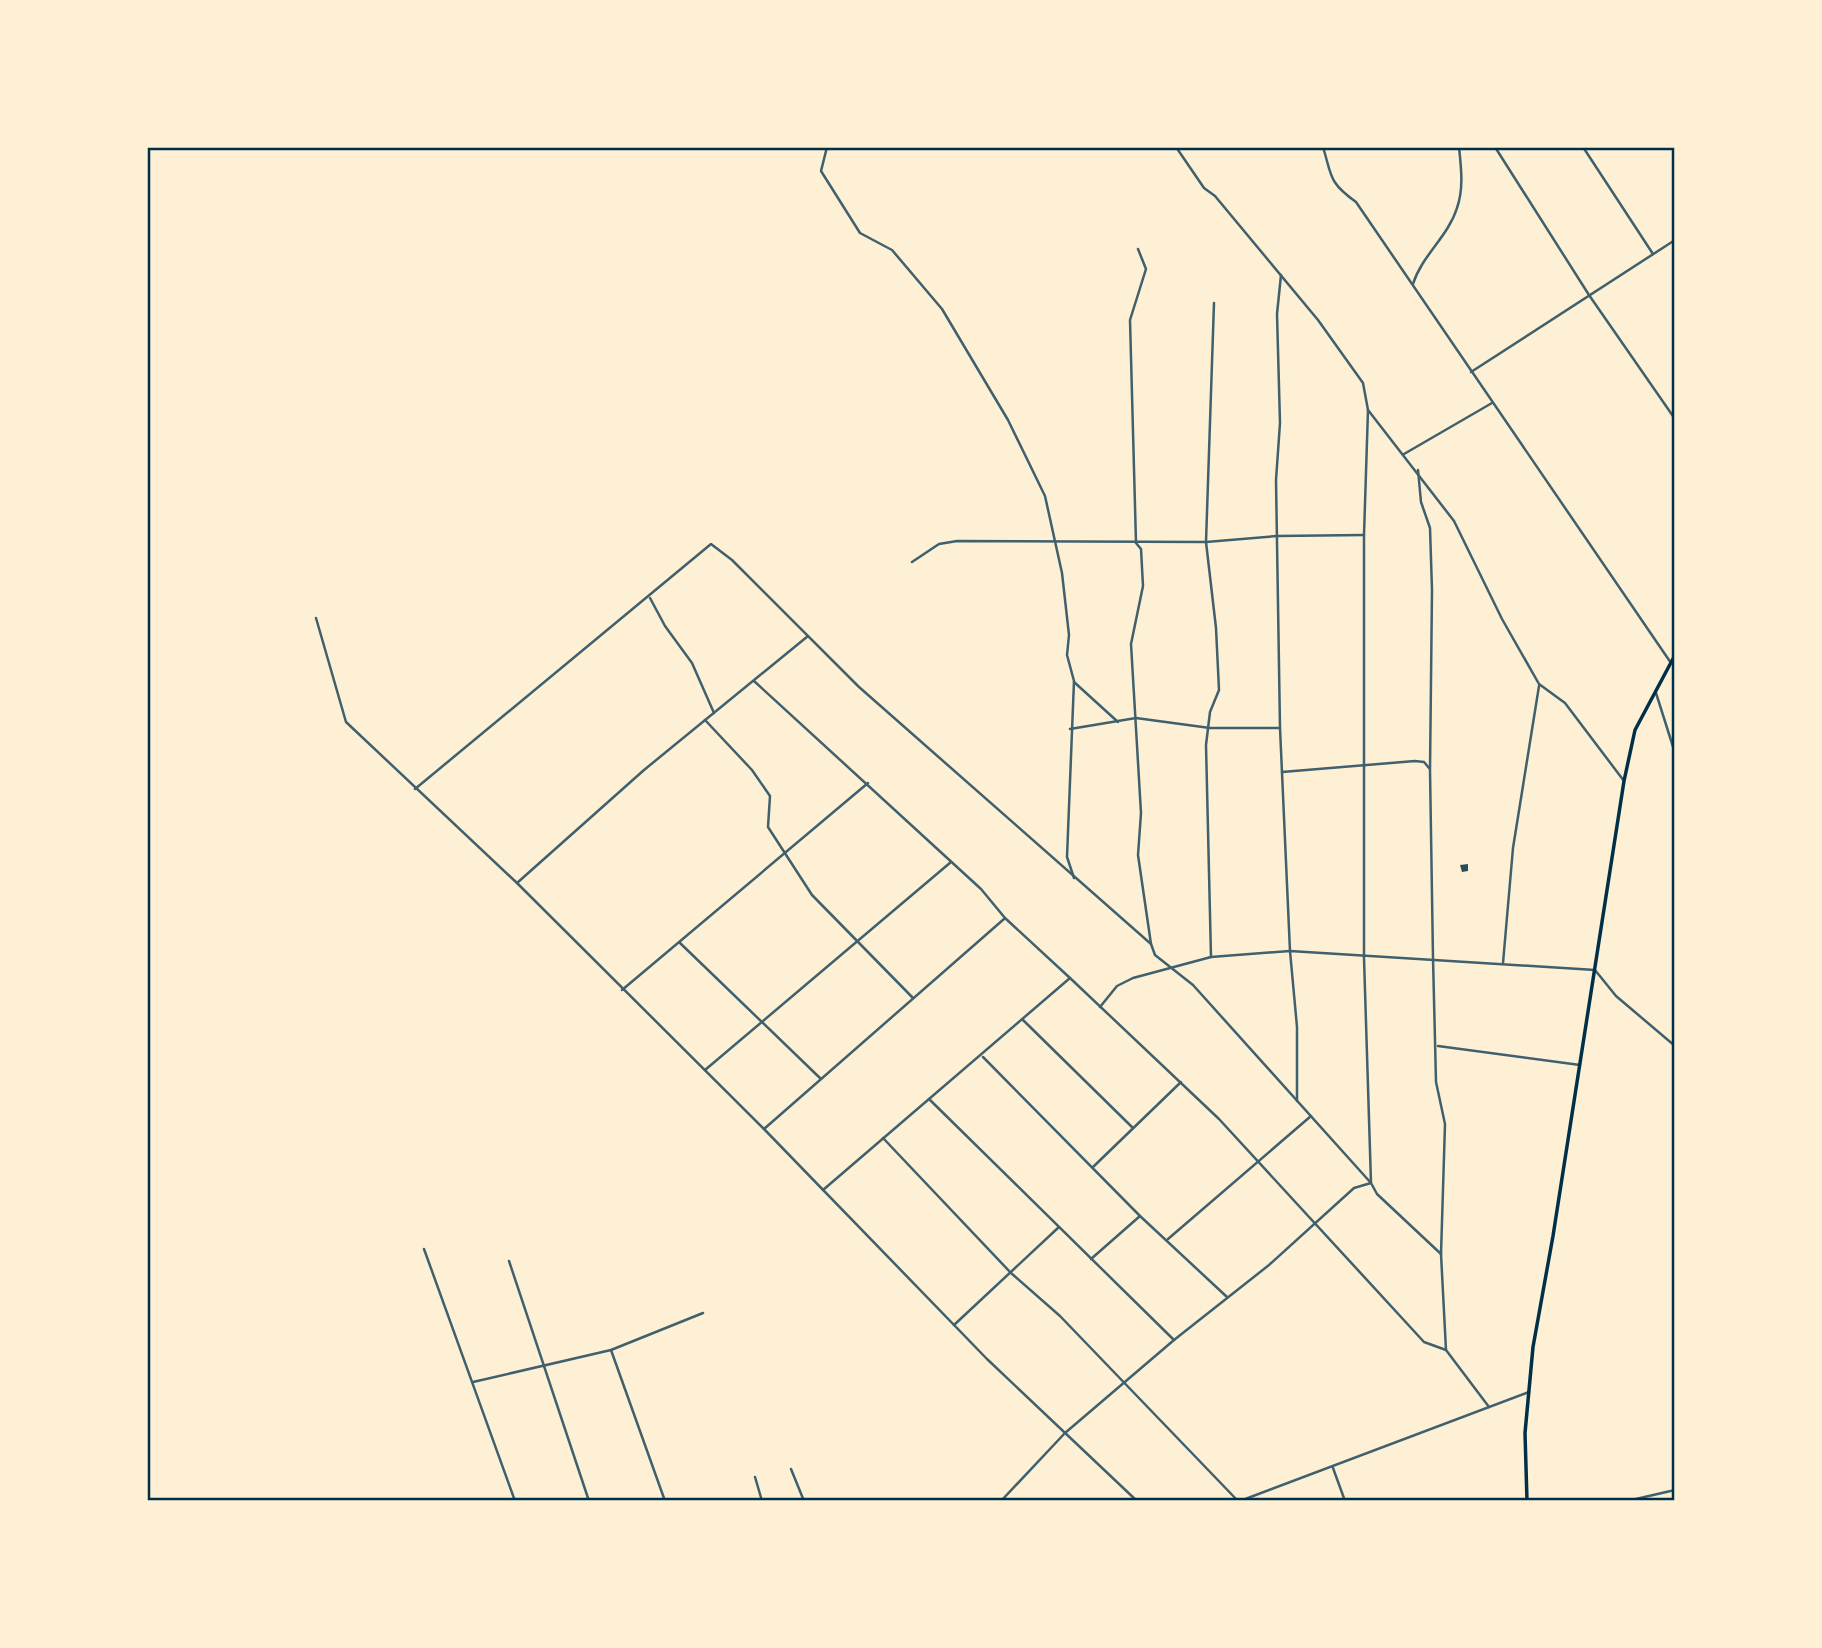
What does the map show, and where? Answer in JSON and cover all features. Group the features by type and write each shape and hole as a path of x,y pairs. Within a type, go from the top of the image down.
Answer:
{"main road":[{"path":"1527,1501 1525,1433 1533,1347 1580,1065 1623,781 1635,730 1675,655"}],"street":[{"path":"827,147 821,172 860,233 892,250 942,309 1008,420 1045,496 1062,573 1069,635 1067,655 1074,681 1067,857 1074,880"},
{"path":"1176,147 1204,188 1215,196 1281,275 1363,383 1368,410 1364,535 1364,958 1371,1183"},
{"path":"1323,147 1327,172 1341,192 1356,202 1671,663"},
{"path":"1413,286 1422,260 1444,233 1457,208 1462,176 1459,147"},
{"path":"1495,147 1589,295 1675,419"},
{"path":"1583,147 1653,254"},
{"path":"1471,372 1675,240"},
{"path":"1138,249 1146,269 1130,320 1136,543 1141,549 1143,586 1131,644 1142,813 1138,855 1151,944 1155,955 1194,985 1371,1183 1377,1194 1441,1254"},
{"path":"1281,275 1277,314 1280,423 1276,480 1280,728 1290,951 1297,1027 1297,1101"},
{"path":"1211,957 1206,745 1210,712 1219,690 1216,628 1206,542 1214,303"},
{"path":"1404,454 1492,403"},
{"path":"1368,410 1418,470 1454,521 1502,619 1539,684 1565,703 1623,781"},
{"path":"1418,470 1420,502 1430,528 1433,958 1436,1082 1445,1124 1441,1254 1446,1349 1489,1407"},
{"path":"912,562 939,544 957,541 1206,542 1277,536 1364,535"},
{"path":"415,789 518,701 650,597 711,544 732,560 859,687 1074,880 1151,944"},
{"path":"650,597 664,626 692,663 714,713"},
{"path":"316,618 346,722 517,883 764,1129 954,1325 1137,1501"},
{"path":"517,883 644,770 808,636"},
{"path":"754,681 981,889 1005,918 1181,1082 1258,1160 1424,1342 1446,1349"},
{"path":"1074,681 1118,722"},
{"path":"1503,963 1513,848 1539,684"},
{"path":"1655,690 1675,751"},
{"path":"1070,729 1136,718 1210,728 1280,728"},
{"path":"705,720 752,770 770,796 768,827 812,895 913,998"},
{"path":"1282,772 1415,761 1424,762 1430,769"},
{"path":"622,990 867,783"},
{"path":"705,1070 951,862"},
{"path":"764,1129 1005,918"},
{"path":"679,942 821,1079"},
{"path":"1100,1007 1117,986 1170,967 1211,957 1290,951 1364,958 1433,958 1595,970 1616,996 1675,1046"},
{"path":"823,1190 1070,978"},
{"path":"1023,1020 1133,1128"},
{"path":"1436,1046 1580,1065"},
{"path":"982,1056 1140,1216 1168,1239 1227,1297"},
{"path":"1093,1167 1181,1082"},
{"path":"929,1099 1174,1340"},
{"path":"1168,1239 1311,1116"},
{"path":"883,1138 1011,1273 1060,1316 1239,1501 1252,1499 1529,1392"},
{"path":"1000,1501 1065,1433 1122,1383 1304,1235 1314,1222 1354,1188 1371,1183"},
{"path":"1091,1259 1140,1216"},
{"path":"954,1325 1059,1227"},
{"path":"424,1250 515,1501"},
{"path":"509,1261 589,1501"},
{"path":"472,1382 611,1350 704,1313"},
{"path":"611,1350 665,1501"},
{"path":"1332,1466 1345,1501"},
{"path":"791,1469 804,1501"},
{"path":"755,1477 762,1501"},
{"path":"1627,1501 1675,1490"}],"building":[{"path":"1468,864 1468,871 1462,872 1460,865"}]}
